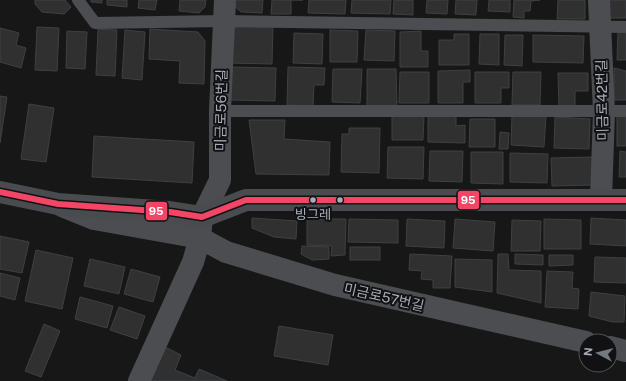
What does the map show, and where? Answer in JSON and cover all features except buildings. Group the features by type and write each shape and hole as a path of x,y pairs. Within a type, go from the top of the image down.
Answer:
{"street":[{"name":"미금로56번길","path":"139,381 193,262 201,227 220,180 220,111 224,0"},
{"name":"미금로42번길","path":"599,0 604,112 601,199"},
{"path":"0,179 32,199"},
{"path":"0,192 58,204 170,212 201,227 246,200 626,200"},
{"name":"미금로57번길","path":"201,227 226,252 335,286 578,340"}],"lane":[{"path":"78,0 95,23 224,21 600,28 626,27"},
{"path":"220,111 626,111"}],"transit line":[{"name":"95","path":"0,192 58,204 170,212 202,217 246,200 626,200"}],"place":[{"name":"빙그레","path":"313,200"}]}
